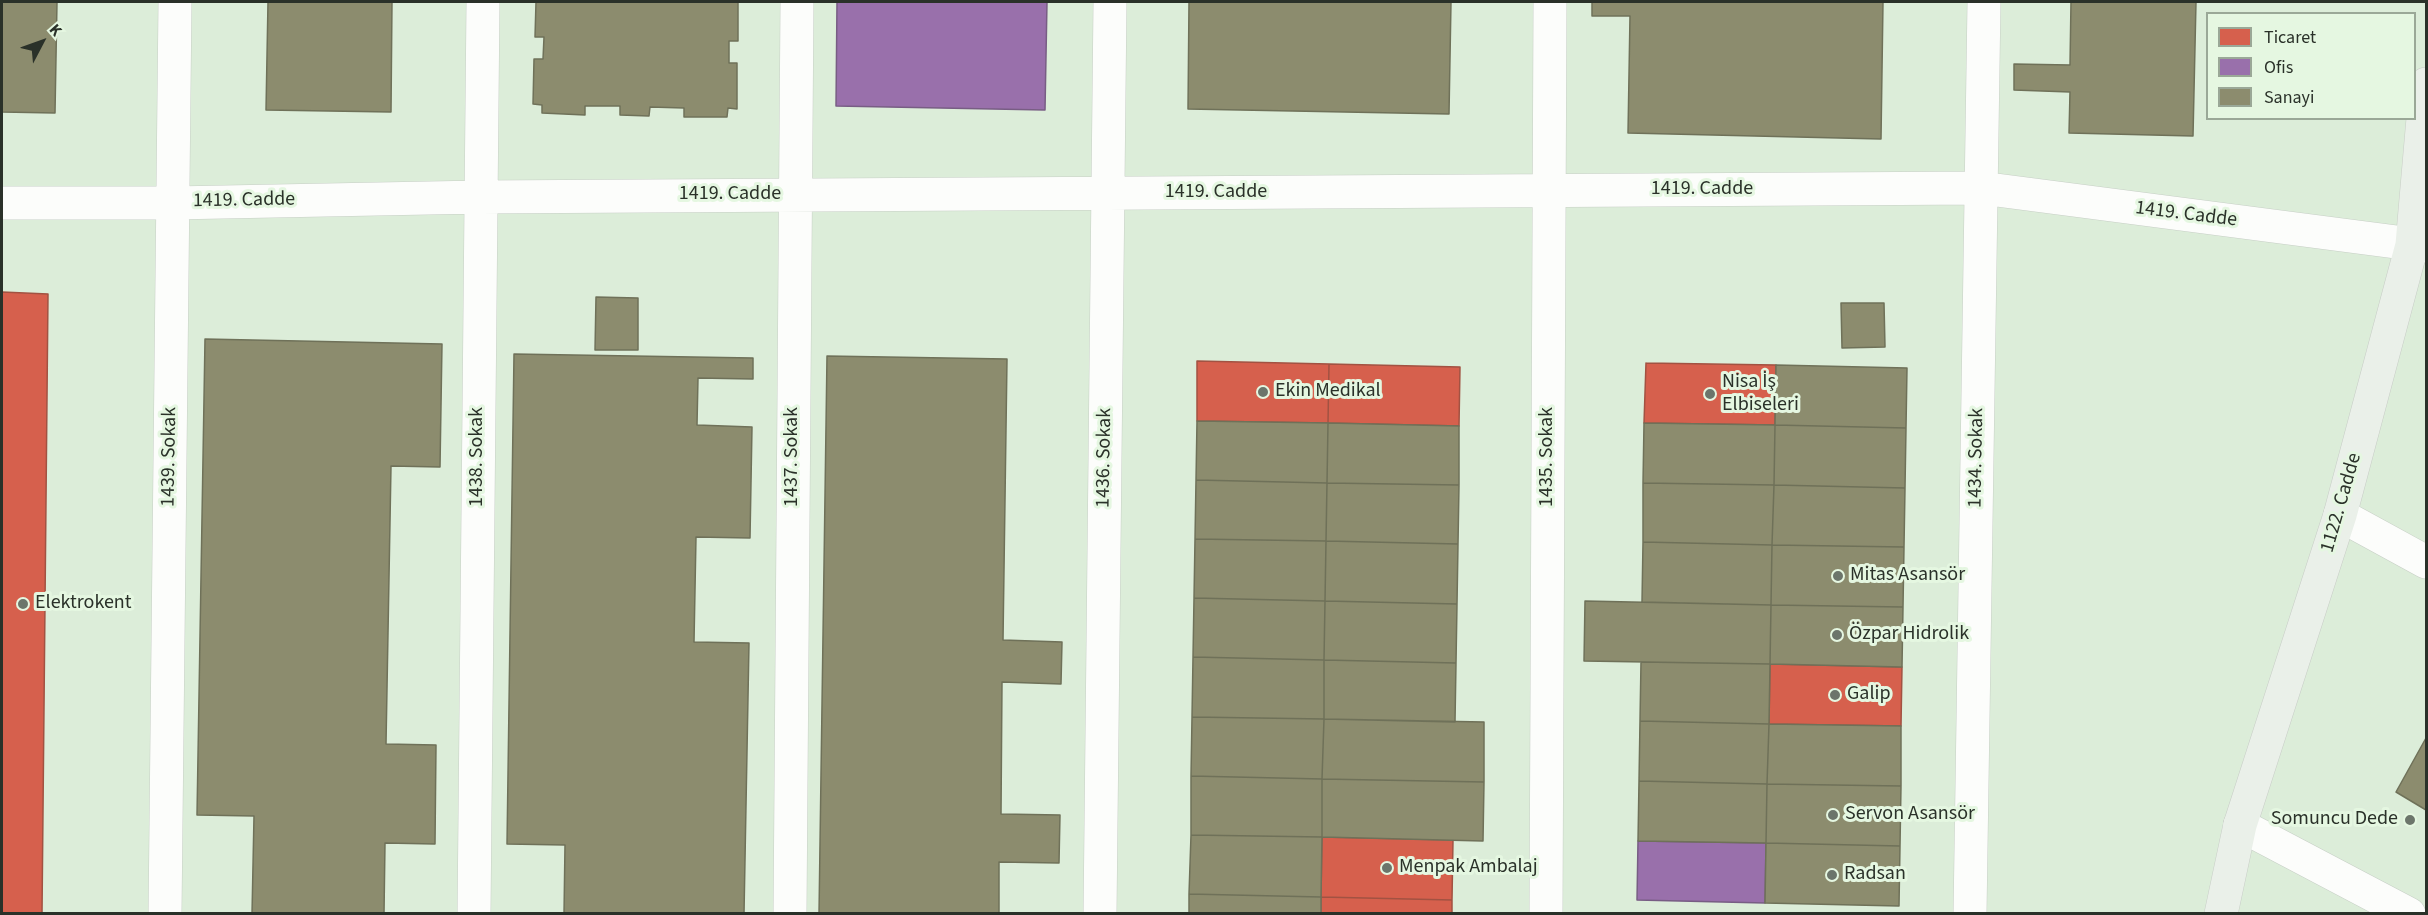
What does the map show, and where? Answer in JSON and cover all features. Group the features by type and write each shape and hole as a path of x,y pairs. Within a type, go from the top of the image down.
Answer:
{"main road":[{"name":"1122. Cadde","path":"2221,914 2240,825 2340,515 2419,246 2427,84"}],"street":[{"name":"1439. Sokak","path":"165,914 175,2"},
{"name":"1438. Sokak","path":"474,914 483,2"},
{"name":"1437. Sokak","path":"790,914 797,2"},
{"name":"1436. Sokak","path":"1100,914 1110,2"},
{"name":"1435. Sokak","path":"1546,914 1550,2"},
{"name":"1434. Sokak","path":"1970,914 1984,2"},
{"name":"1419. Cadde","path":"2,203 172,203 480,197 1981,188 2419,246"},
{"path":"2340,515 2427,562"},
{"path":"2240,825 2368,903 2409,914"}],"shaded area":[{"path":"2,2 2426,2 2426,913 2,913"}],"building: Ticaret":[{"name":"Elektrokent","path":"2,292 48,294 42,914 2,914"},
{"name":"Ekin Medikal","path":"1197,361 1329,364 1328,423 1197,421"},
{"name":"Nisa İş Elbiseleri","path":"1646,363 1776,365 1775,425 1644,423"},
{"path":"1329,364 1460,367 1459,426 1328,423"},
{"name":"Galip","path":"1770,664 1902,667 1901,726 1769,724"},
{"name":"Menpak Ambalaj","path":"1322,837 1453,840 1452,900 1321,897"},
{"path":"1321,897 1452,900 1452,914 1321,914"}],"building: Ofis":[{"path":"837,2 1047,2 1045,110 836,106"},
{"path":"1638,841 1766,843 1765,903 1637,900"}],"building: Sanayi":[{"path":"2,2 57,2 55,113 2,112"},
{"path":"268,2 392,2 391,112 266,110"},
{"path":"536,2 738,2 738,41 729,41 729,63 737,63 737,109 728,108 727,117 684,117 684,108 650,107 649,116 620,115 620,106 585,106 585,115 542,113 542,105 533,104 534,59 543,59 544,37 535,37"},
{"path":"1189,2 1451,2 1449,114 1188,109"},
{"path":"1592,2 1883,2 1881,139 1628,133 1630,16 1592,16"},
{"path":"2071,2 2196,2 2193,136 2069,133 2070,92 2014,90 2014,64 2070,65"},
{"path":"596,297 638,298 638,350 595,350"},
{"path":"1841,303 1884,303 1885,347 1842,348"},
{"path":"205,339 442,344 440,467 391,466 386,744 436,745 435,844 385,843 384,914 252,914 254,816 197,815"},
{"path":"514,354 753,358 753,379 698,378 697,425 752,427 750,538 696,537 694,642 749,643 744,914 564,914 565,845 507,844"},
{"path":"827,356 1007,359 1003,640 1062,642 1061,684 1002,682 1001,814 1060,815 1059,863 999,862 999,914 819,914"},
{"path":"1776,365 1907,368 1906,428 1775,425"},
{"path":"1197,421 1328,423 1327,483 1196,480"},
{"path":"1328,423 1459,426 1459,485 1327,483"},
{"path":"1644,423 1775,425 1774,485 1643,483"},
{"path":"1775,425 1906,428 1905,488 1774,485"},
{"path":"1196,480 1327,483 1326,541 1195,539"},
{"path":"1327,483 1459,485 1458,544 1326,541"},
{"path":"1643,483 1774,485 1772,545 1643,542"},
{"path":"1774,485 1905,488 1904,547 1772,545"},
{"path":"1195,539 1326,541 1325,601 1194,598"},
{"path":"1326,541 1458,544 1457,604 1325,601"},
{"path":"1643,542 1772,545 1771,605 1642,602"},
{"name":"Mitas Asansör","path":"1772,545 1904,547 1903,607 1771,605"},
{"path":"1194,598 1325,601 1324,660 1193,657"},
{"path":"1325,601 1457,604 1456,663 1324,660"},
{"path":"1585,601 1771,605 1770,664 1584,661"},
{"name":"Özpar Hidrolik","path":"1771,605 1903,607 1902,667 1770,664"},
{"path":"1193,657 1324,660 1324,719 1192,717"},
{"path":"1324,660 1456,663 1455,722 1324,719"},
{"path":"1641,662 1770,664 1769,724 1640,721"},
{"path":"1192,717 1324,719 1322,779 1191,776"},
{"path":"1324,719 1484,722 1484,782 1322,779"},
{"path":"1640,721 1769,724 1767,784 1639,781"},
{"path":"1769,724 1901,726 1901,786 1767,784"},
{"path":"2426,738 2426,810 2396,792"},
{"path":"1191,776 1322,779 1322,837 1191,835"},
{"path":"1322,779 1484,782 1483,841 1322,837"},
{"path":"1639,781 1767,784 1766,843 1638,841"},
{"name":"Servon Asansör","path":"1767,784 1901,786 1900,846 1766,843"},
{"path":"1191,835 1322,837 1321,897 1189,894"},
{"name":"Radsan","path":"1766,843 1900,846 1899,906 1765,903"},
{"path":"1189,894 1321,897 1321,914 1189,914"}],"place":[{"name":"Ekin Medikal","path":"1263,392"},
{"name":"Nisa İş Elbiseleri","path":"1710,394"},
{"name":"Mitas Asansör","path":"1838,576"},
{"name":"Elektrokent","path":"23,604"},
{"name":"Özpar Hidrolik","path":"1837,635"},
{"name":"Galip","path":"1835,695"},
{"name":"Servon Asansör","path":"1833,815"},
{"name":"Somuncu Dede","path":"2410,820"},
{"name":"Menpak Ambalaj","path":"1387,868"},
{"name":"Radsan","path":"1832,875"}]}
